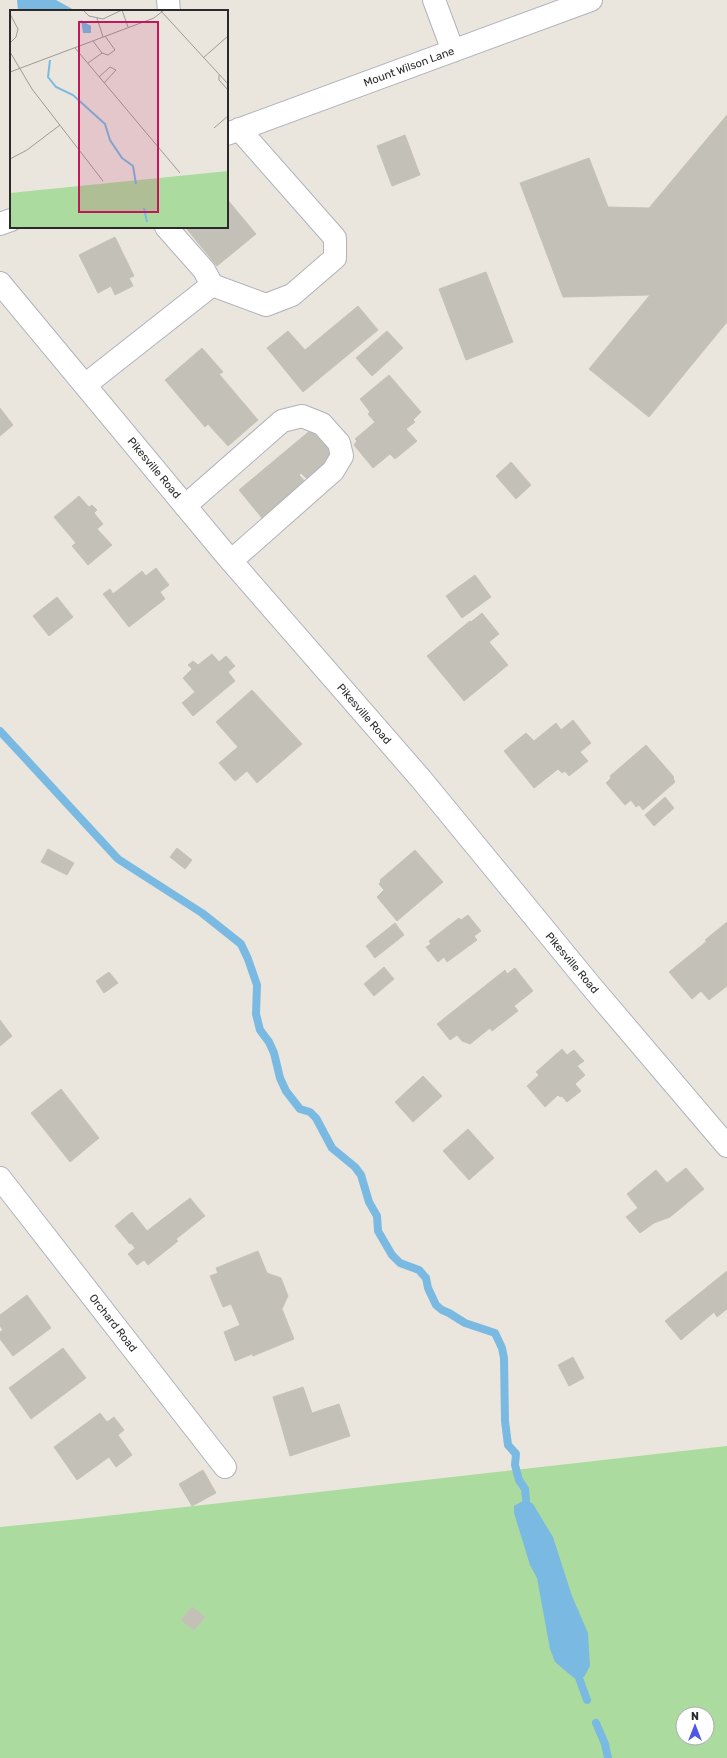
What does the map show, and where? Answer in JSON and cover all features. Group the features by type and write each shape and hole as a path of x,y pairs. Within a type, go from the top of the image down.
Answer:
{"street":[{"path":"168,0 169,10"},
{"path":"434,0 453,51"},
{"name":"Mount Wilson Lane","path":"233,132 591,0"},
{"path":"167,228 204,270 212,284 266,305 292,295 335,258 335,238 233,132"},
{"path":"0,224 10,220"},
{"name":"Pikesville Road","path":"0,283 231,561 421,780 596,992 727,1146"},
{"path":"84,385 194,300 212,284"},
{"path":"185,506 282,421 302,416 322,424 340,443 342,456 333,470 231,561"},
{"name":"Orchard Road","path":"0,1178 225,1467"}],"green space":[{"path":"727,1446 727,1758 0,1758 0,1527"}],"water":[{"path":"17,0 56,0 74,10 18,10"},
{"path":"526,1499 533,1504 553,1537 572,1596 588,1633 590,1666 584,1677 574,1678 555,1662 550,1649 537,1578 530,1565 514,1513 514,1506"}],"building":[{"path":"727,115 727,322 649,417 589,369 650,295 563,297 520,183 589,158 608,207 649,208"},
{"path":"405,135 420,175 392,186 377,146"},
{"path":"228,200 256,234 217,266 186,228 228,228"},
{"path":"115,237 134,276 129,278 133,286 115,295 111,286 98,293 79,255"},
{"path":"486,272 513,342 466,360 439,289"},
{"path":"358,306 378,330 303,392 267,348 288,331 305,350"},
{"path":"387,331 403,348 372,376 356,358"},
{"path":"202,348 223,372 219,374 258,420 228,446 208,424 205,427 165,380"},
{"path":"389,375 421,412 413,420 415,422 406,429 417,441 395,459 390,454 373,468 354,445 357,441 355,439 375,422 368,414 370,412 360,399"},
{"path":"0,408 13,425 0,436"},
{"path":"312,429 334,456 307,479 301,473 299,475 307,484 271,513 270,512 262,518 239,490"},
{"path":"511,462 531,485 516,499 496,476"},
{"path":"79,496 89,507 92,505 97,510 94,513 103,524 97,529 112,545 88,565 72,546 76,543 54,517"},
{"path":"156,568 169,585 160,592 165,599 129,627 103,594 110,589 113,594 142,571 146,576"},
{"path":"475,575 491,597 462,618 446,596"},
{"path":"57,597 73,617 49,636 33,616"},
{"path":"482,613 499,634 489,642 508,665 464,701 427,656"},
{"path":"212,654 219,662 226,656 235,666 228,672 235,681 193,716 182,703 195,692 183,678 192,669 188,665 193,661 198,665"},
{"path":"252,690 302,744 257,783 247,771 235,781 219,763 238,747 216,722"},
{"path":"573,720 591,743 580,752 588,761 569,776 565,771 562,773 558,769 534,788 504,751 526,733 534,741 556,723 561,730"},
{"path":"646,745 674,777 675,782 643,810 639,805 636,807 631,800 625,805 606,783 611,778 610,776"},
{"path":"665,797 674,808 654,826 645,815"},
{"path":"177,848 192,860 185,869 170,857"},
{"path":"48,849 74,863 67,875 41,862"},
{"path":"415,850 443,882 397,921 377,897 384,890 379,884 381,881 380,880"},
{"path":"468,915 481,931 474,936 477,940 447,962 444,957 438,962 426,947 431,944 429,941 459,918 461,920"},
{"path":"727,922 727,986 709,1000 701,991 692,999 669,972 707,941 705,940"},
{"path":"395,923 404,935 375,958 366,946"},
{"path":"384,967 394,979 374,996 364,984"},
{"path":"515,968 533,991 514,1006 518,1011 492,1031 490,1028 470,1044 462,1041 457,1035 450,1040 437,1024 505,970 507,974"},
{"path":"109,972 118,983 104,993 96,981"},
{"path":"0,1020 12,1036 0,1046"},
{"path":"562,1049 567,1055 574,1050 584,1061 577,1066 585,1075 575,1084 581,1091 567,1102 562,1096 560,1097 558,1095 545,1107 527,1086 539,1075 536,1072"},
{"path":"423,1076 442,1096 413,1122 395,1102"},
{"path":"61,1089 99,1138 70,1162 31,1113"},
{"path":"468,1129 494,1158 469,1180 443,1151"},
{"path":"686,1168 704,1189 670,1217 654,1223 640,1233 626,1217 638,1208 627,1194 656,1170 667,1183"},
{"path":"190,1198 205,1216 176,1239 178,1241 148,1265 144,1260 137,1265 128,1254 135,1248 115,1226 132,1212 147,1231"},
{"path":"258,1251 267,1273 281,1278 288,1296 282,1309 294,1339 253,1356 252,1354 235,1361 224,1332 240,1325 231,1304 223,1307 210,1276 218,1273 216,1268"},
{"path":"727,1271 727,1309 717,1317 714,1312 681,1340 665,1321"},
{"path":"27,1295 51,1328 13,1356 0,1339 0,1332 3,1330 0,1326 0,1315"},
{"path":"63,1348 86,1378 31,1419 9,1388"},
{"path":"573,1357 584,1378 569,1386 558,1365"},
{"path":"303,1387 312,1413 339,1404 350,1436 290,1456 273,1397"},
{"path":"100,1413 107,1422 114,1417 124,1430 118,1435 132,1455 116,1467 109,1457 77,1480 54,1447"},
{"path":"203,1470 216,1493 192,1506 179,1484"},
{"path":"192,1607 205,1617 194,1630 181,1620"}],"waterway":[{"path":"0,731 118,859 202,913 241,944 257,985 256,1014 260,1030 269,1042 274,1053 280,1078 286,1091 300,1109 310,1112 316,1118 332,1148 355,1167 361,1175 369,1202 377,1216 378,1231 392,1255 400,1263 419,1270 426,1278 428,1288 436,1305 442,1310 465,1323 495,1333 502,1348 504,1358 505,1421 508,1445 516,1454 515,1465 519,1480 525,1489 526,1499"},
{"path":"579,1678 587,1700"},
{"path":"596,1723 605,1744 608,1758"}]}
